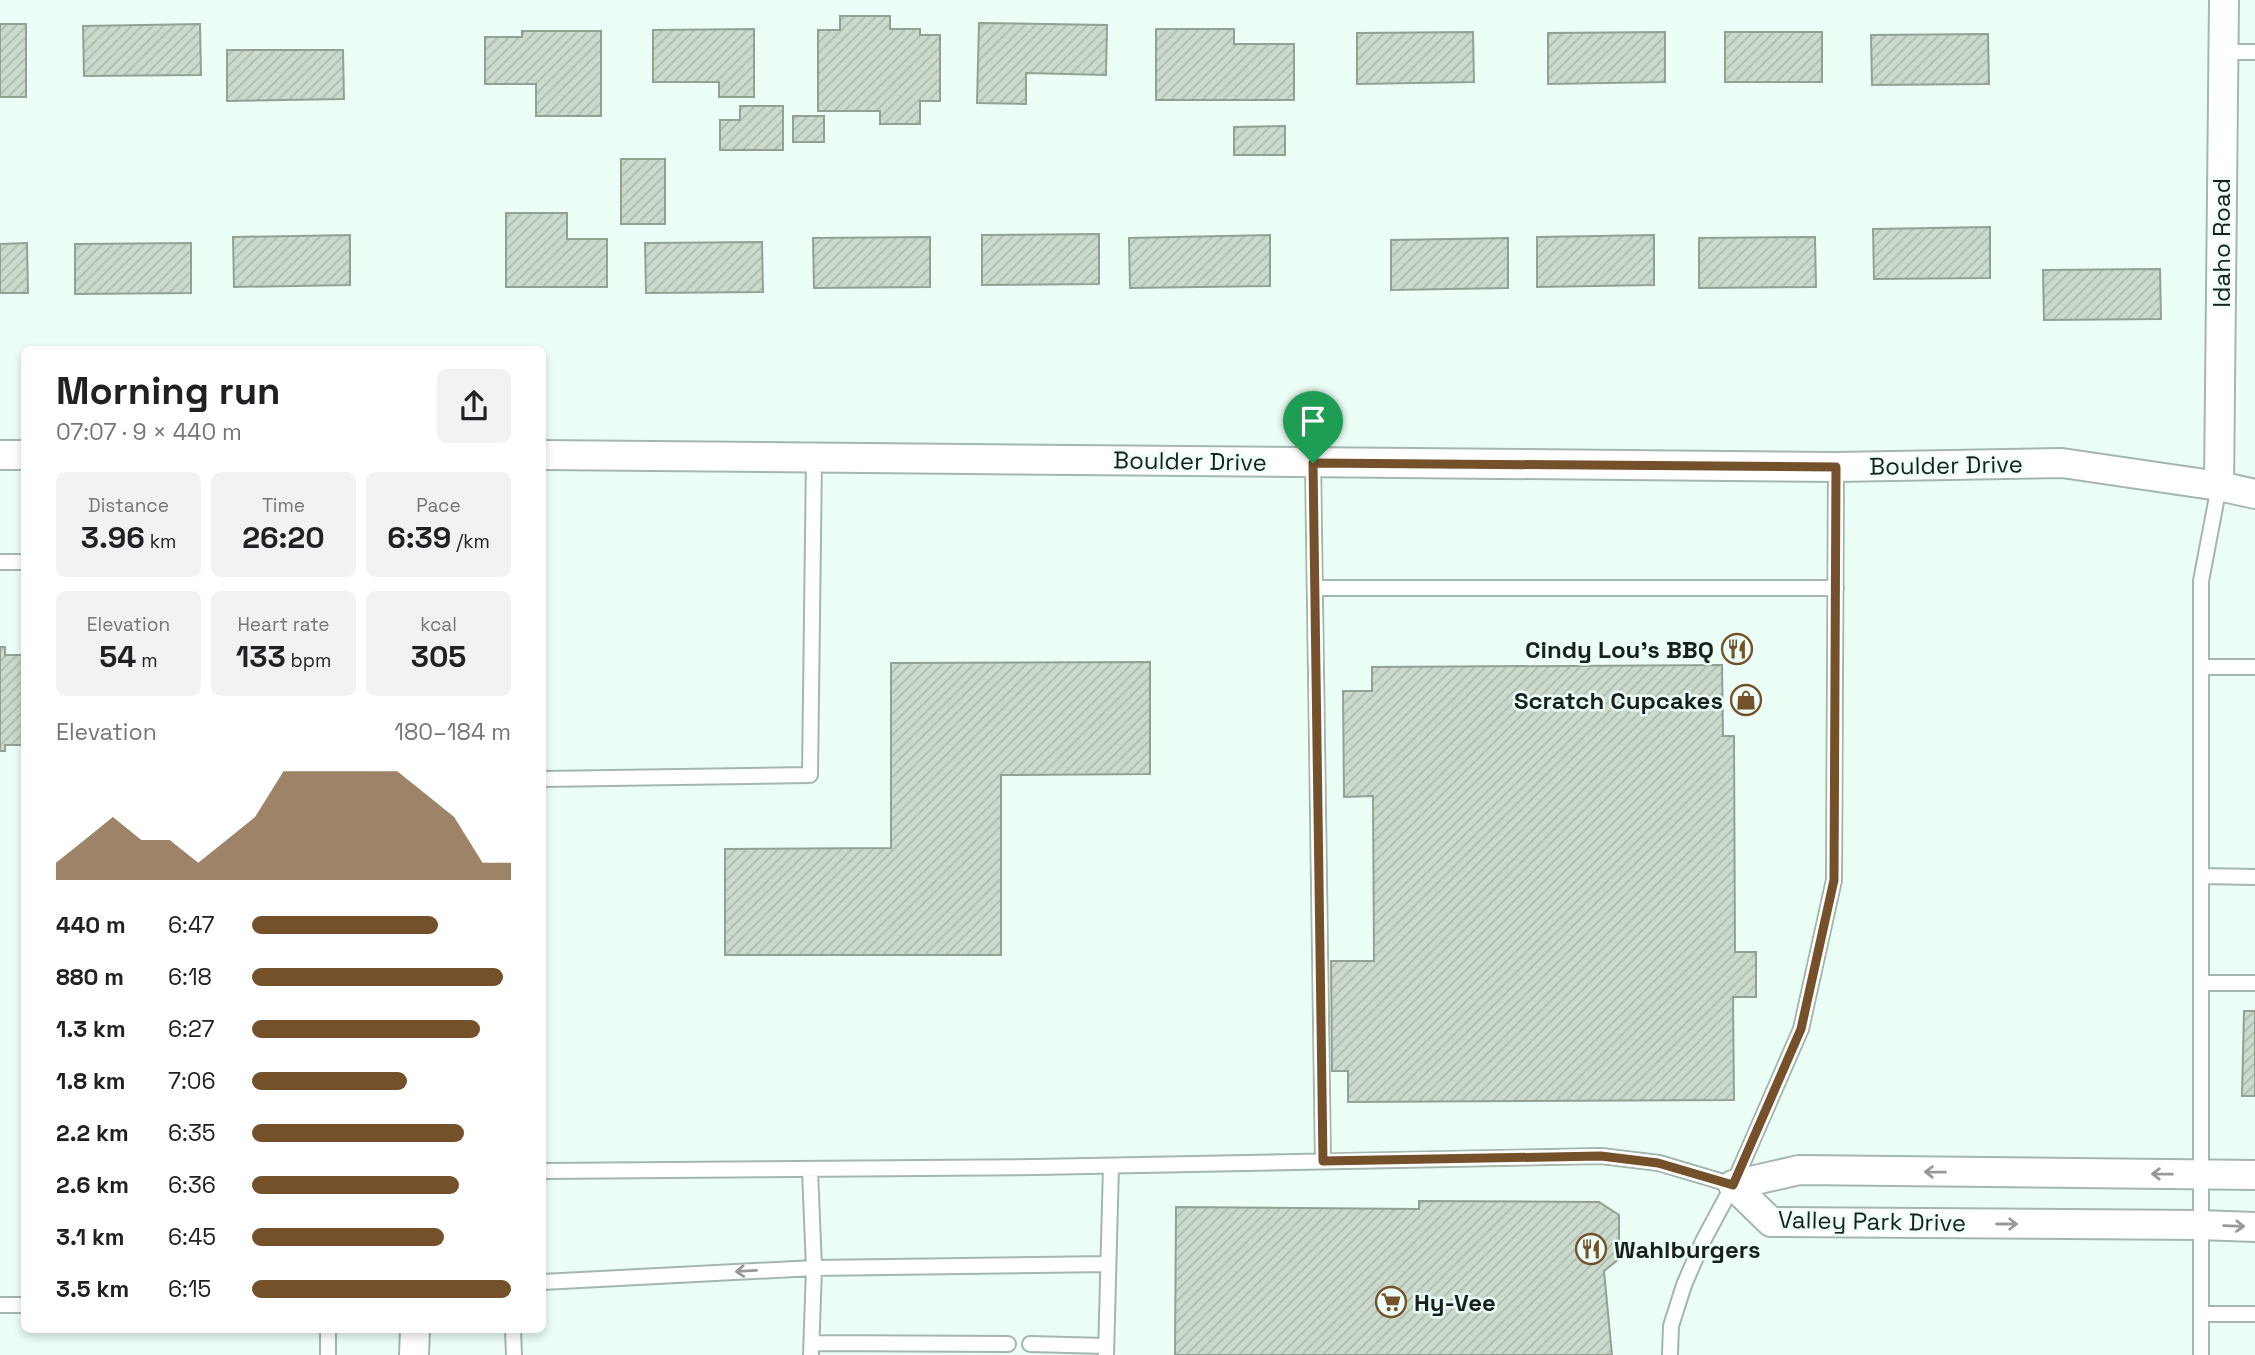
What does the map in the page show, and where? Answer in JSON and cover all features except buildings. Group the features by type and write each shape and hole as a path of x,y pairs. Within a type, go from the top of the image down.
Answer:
{"street":[{"name":"Idaho Road","path":"2219,486 2224,0"},
{"path":"0,455 21,455"},
{"name":"Boulder Drive","path":"546,455 1836,467 2062,463 2219,486 2255,494"},
{"name":"Valley Park Drive","path":"1733,1185 1799,1170 2255,1175"},
{"name":"Valley Park Drive","path":"1733,1185 1771,1222 2255,1227"},
{"path":"414,1355 415,1333"}],"lane":[{"path":"2223,52 2255,52"},
{"path":"546,779 810,775 814,458"},
{"path":"1313,463 1323,1161"},
{"path":"1670,1355 1671,1326 1684,1285 1703,1241 1733,1185 1801,1029 1834,880 1836,467"},
{"path":"2201,1355 2201,581 2219,486"},
{"path":"0,562 21,562"},
{"path":"1315,588 1836,588"},
{"path":"2201,667 2255,667"},
{"path":"2201,876 2255,877"},
{"path":"2201,983 2255,983"},
{"path":"546,1171 1111,1166 1601,1156 1658,1163 1733,1185"},
{"path":"1030,1344 1106,1350 1111,1166"},
{"path":"810,1170 814,1268 812,1349 1008,1344"},
{"path":"546,1282 814,1268 1108,1264"},
{"path":"0,1305 21,1305"},
{"path":"2201,1314 2255,1314"},
{"path":"328,1333 328,1355"},
{"path":"513,1333 514,1355"}],"place":[{"name":"Cindy Lou's BBQ","path":"1737,649"},
{"name":"Scratch Cupcakes","path":"1746,700"},
{"name":"Wahlburgers","path":"1591,1249"},
{"name":"Hy-Vee","path":"1391,1302"}],"route":[{"path":"1313,463 1836,467 1834,880 1801,1029 1733,1185 1658,1163 1601,1156 1323,1161 1313,463"}]}
